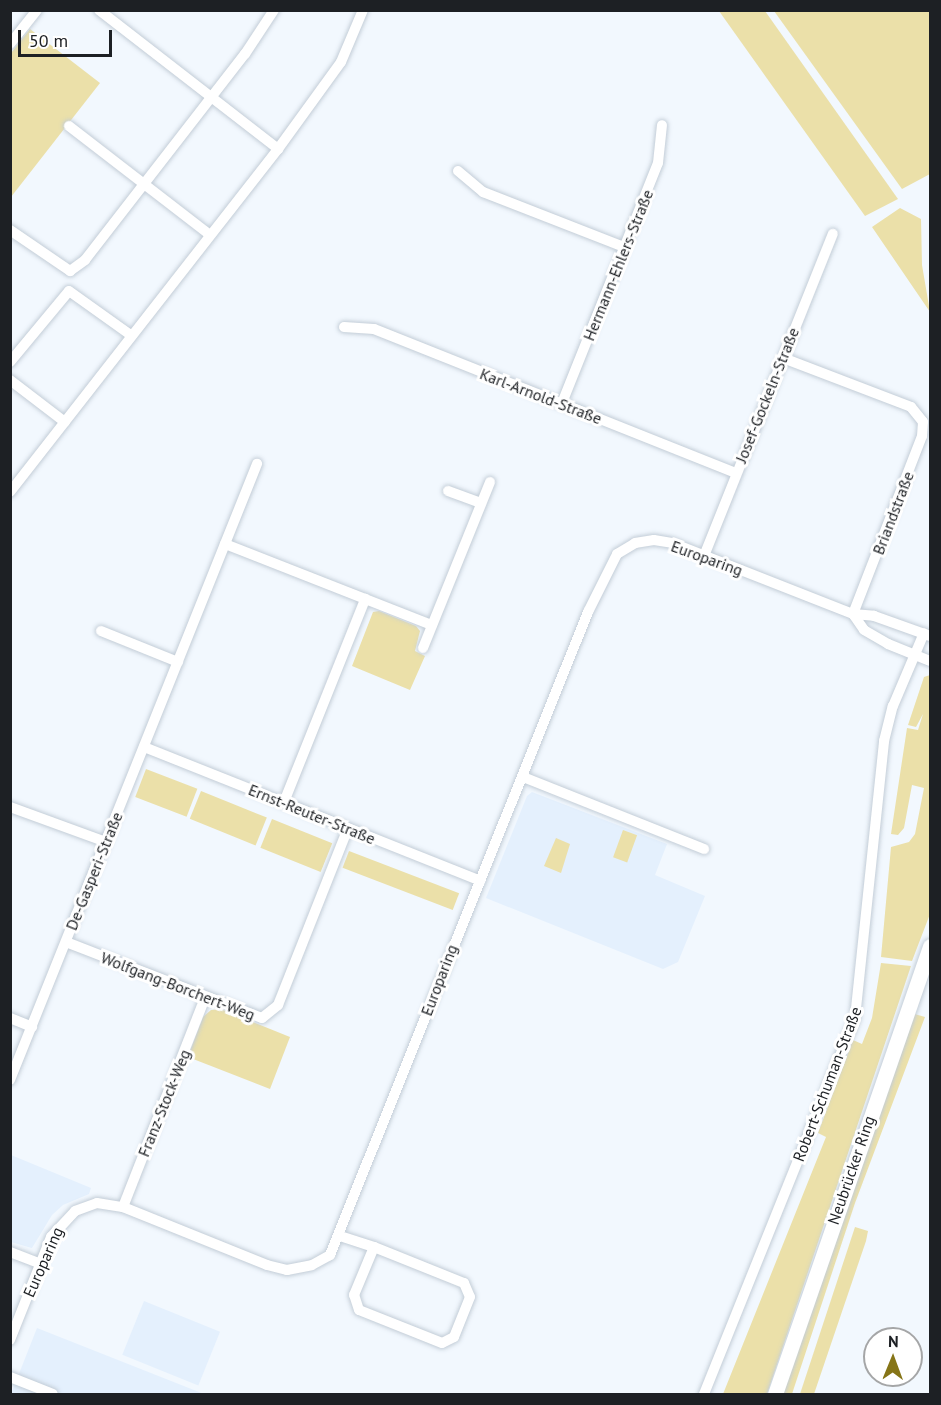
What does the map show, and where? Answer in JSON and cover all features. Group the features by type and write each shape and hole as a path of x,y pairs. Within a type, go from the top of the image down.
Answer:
{"main road":[{"name":"Neubrücker Ring","path":"775,1395 930,946"}],"street":[{"path":"10,44 37,10"},
{"path":"99,10 278,149"},
{"path":"70,271 85,260 210,98 274,10"},
{"path":"10,492 278,149 340,62 363,10"},
{"name":"Hermann-Ehlers-Straße","path":"562,403 658,163 662,125"},
{"path":"69,126 210,236"},
{"path":"458,171 483,192 624,247"},
{"path":"10,230 70,271"},
{"name":"Josef-Gockeln-Straße","path":"704,556 735,473 833,234"},
{"path":"10,362 69,291 70,271"},
{"path":"69,291 132,336"},
{"name":"Karl-Arnold-Straße","path":"344,327 374,329 735,473"},
{"name":"Briandstraße","path":"783,358 911,407 923,422 919,446 853,614"},
{"path":"10,380 65,422"},
{"name":"De-Gasperi-Straße","path":"10,1080 257,464"},
{"path":"423,648 490,482"},
{"path":"448,491 481,503"},
{"name":"Europaring","path":"10,1340 51,1237 75,1211 97,1203 123,1207 252,1260 287,1270 312,1265 330,1256 611,561 635,543 654,540 704,556 853,614 874,616 927,635 913,654"},
{"path":"225,544 432,625"},
{"path":"284,802 365,599"},
{"name":"Europaring","path":"853,614 864,630 930,661"},
{"path":"101,631 178,662"},
{"name":"Robert-Schuman-Straße","path":"704,1395 855,1018 884,741 913,654"},
{"name":"Ernst-Reuter-Straße","path":"144,747 480,881"},
{"path":"523,777 704,849"},
{"path":"10,807 106,842"},
{"name":"Wolfgang-Borchert-Weg","path":"66,942 253,1016 271,1014 278,1005 348,828"},
{"name":"Franz-Stock-Weg","path":"123,1207 205,998"},
{"path":"10,1018 32,1027"},
{"path":"340,1236 374,1247 464,1283 470,1297 454,1337 442,1343 359,1310 354,1295 374,1247"},
{"path":"10,1252 41,1264"},
{"path":"10,1377 53,1394"}],"shaded area":[{"path":"719,11 765,11 898,199 865,216"},
{"path":"774,11 930,11 930,174 902,189"},
{"path":"30,29 100,83 11,197 11,53"},
{"path":"900,208 921,219 922,265 930,312 872,227"},
{"path":"379,611 416,626 420,631 415,651 425,656 410,690 352,666 373,612"},
{"path":"930,675 930,914 912,961 881,957 891,847 909,842 915,834 924,788 912,785 904,828 898,835 891,834 907,728 918,730 923,714 916,727 908,725 924,677"},
{"path":"146,769 197,789 187,817 135,797"},
{"path":"201,791 267,818 256,845 190,819"},
{"path":"532,792 667,844 655,875 705,896 678,962 663,969 486,898 527,796"},
{"path":"272,819 332,843 321,872 260,848"},
{"path":"623,830 637,835 627,862 613,857"},
{"path":"556,838 570,844 561,873 544,866"},
{"path":"349,851 459,893 453,910 343,868"},
{"path":"881,963 911,966 767,1394 723,1394 826,1137 818,1133 853,1040 862,1044 872,1018"},
{"path":"221,1009 290,1037 270,1089 188,1057 203,1017 211,1010"},
{"path":"911,1013 925,1017 855,1203 792,1394 781,1394"},
{"path":"11,1155 91,1188 89,1194 63,1205 52,1215 32,1248 11,1242"},
{"path":"855,1227 868,1231 866,1241 814,1394 800,1394"},
{"path":"144,1301 220,1332 198,1385 122,1355"},
{"path":"37,1328 204,1394 11,1394"}]}
